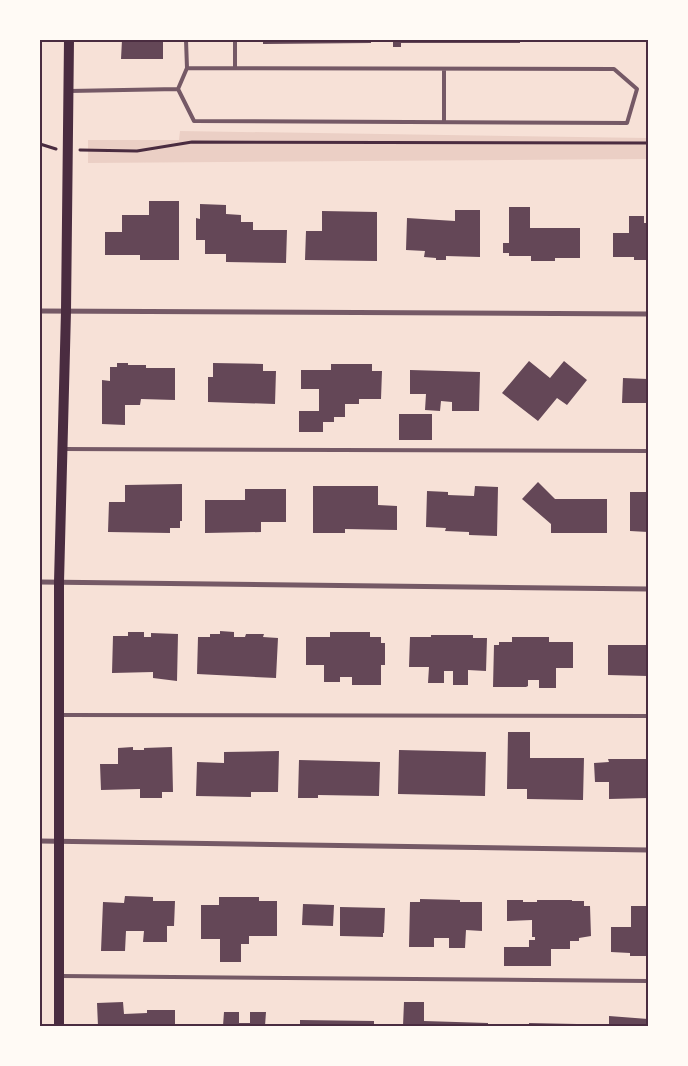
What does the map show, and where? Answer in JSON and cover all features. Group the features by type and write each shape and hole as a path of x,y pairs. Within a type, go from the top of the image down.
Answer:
{"main road":[{"path":"59,1026 59,582 66,311 69,40"}],"street":[{"path":"40,311 648,314"},
{"path":"40,582 648,589"},
{"path":"40,841 648,850"}],"lane":[{"path":"186,40 187,68 178,89 194,121 627,123 637,89 614,69 187,68"},
{"path":"235,40 235,68"},
{"path":"444,69 444,122"},
{"path":"69,91 178,89"},
{"path":"62,449 648,451"},
{"path":"59,715 648,716"},
{"path":"59,976 648,980"}],"path":[{"path":"82,150 138,151 192,142 648,142"}],"shaded area":[{"path":"180,131 648,138 648,159 88,163 88,140 179,140"}],"building":[{"path":"122,40 163,40 163,59 121,59"},
{"path":"263,40 371,40 371,43 263,44"},
{"path":"393,40 520,40 520,43 401,43 401,47 393,47"},
{"path":"149,201 179,201 179,260 140,260 140,255 105,255 105,232 122,232 122,215 149,215"},
{"path":"200,204 226,205 226,214 241,215 241,222 253,222 253,230 287,230 286,263 226,262 226,254 205,254 205,240 196,240 196,218 200,219"},
{"path":"509,207 530,207 530,228 580,228 580,258 555,258 555,261 531,261 531,256 509,256 509,253 503,253 503,243 509,243"},
{"path":"455,210 480,210 480,257 446,256 446,260 436,260 436,258 424,257 425,251 406,250 407,218 455,221"},
{"path":"322,211 377,212 377,261 305,260 306,231 322,231"},
{"path":"629,216 644,216 644,223 648,223 648,260 634,260 634,257 613,257 613,233 629,233"},
{"path":"529,361 550,378 564,361 587,380 567,405 557,398 538,421 502,393"},
{"path":"117,363 146,365 146,368 175,368 175,400 141,399 140,405 125,405 125,425 102,424 102,380 110,381 110,367 117,367"},
{"path":"213,363 263,364 263,371 276,371 275,404 208,402 208,377 213,377"},
{"path":"331,364 372,364 372,371 382,371 381,399 359,399 359,404 345,404 345,417 334,417 334,422 323,422 323,432 299,432 299,411 319,411 319,389 301,389 301,370 331,370"},
{"path":"410,370 480,372 479,411 452,411 452,402 441,401 440,411 425,410 426,394 410,394"},
{"path":"623,378 648,379 648,403 622,403"},
{"path":"399,414 432,414 432,440 399,440"},
{"path":"538,482 555,499 607,499 607,533 551,533 551,524 522,499"},
{"path":"182,484 182,521 180,521 180,528 170,528 170,533 108,532 109,502 125,502 125,485"},
{"path":"313,486 378,486 378,505 397,506 397,530 345,529 345,533 313,533"},
{"path":"475,486 498,487 497,536 469,535 469,532 445,531 446,528 426,527 427,491 448,492 448,495 474,496"},
{"path":"245,489 286,489 286,522 261,522 261,532 205,533 205,500 245,500"},
{"path":"630,492 648,492 648,532 630,531"},
{"path":"220,631 234,632 234,637 245,637 246,634 264,634 263,637 278,638 276,678 197,674 198,637 210,637 210,634 220,634"},
{"path":"128,632 144,632 144,637 151,637 151,633 178,634 177,681 153,678 153,672 112,673 113,636 128,636"},
{"path":"330,632 370,632 370,637 381,637 381,643 385,643 385,665 381,665 381,685 352,685 352,677 340,677 340,682 324,682 324,665 306,665 306,637 330,637"},
{"path":"431,635 473,635 473,638 487,638 486,671 468,670 468,685 453,685 453,671 444,671 444,683 428,683 429,667 409,667 410,637 431,637"},
{"path":"512,637 549,637 549,642 573,642 573,668 556,668 556,688 539,688 539,680 528,680 528,686 526,687 493,687 494,645 499,645 499,642 512,642"},
{"path":"608,645 648,645 648,676 608,675"},
{"path":"508,732 530,732 530,758 584,758 583,800 527,799 527,789 507,789"},
{"path":"133,747 133,750 144,750 144,748 172,747 173,792 162,792 162,798 140,798 140,789 101,790 100,764 118,764 118,748"},
{"path":"399,750 486,752 485,796 398,794"},
{"path":"279,751 278,792 251,792 251,797 196,796 197,762 224,763 224,752"},
{"path":"608,759 648,759 648,798 609,799 609,782 595,782 594,763 609,762"},
{"path":"299,760 380,762 379,796 318,795 318,798 298,798"},
{"path":"125,896 153,897 153,901 175,901 174,926 167,926 167,942 143,942 144,931 126,931 125,951 101,951 103,902 124,903"},
{"path":"219,897 259,897 259,901 277,901 277,936 249,936 249,944 241,944 241,962 220,962 220,939 201,939 201,905 219,905"},
{"path":"420,899 482,902 482,931 466,930 465,948 449,948 449,938 434,938 434,947 409,947 410,902 420,902"},
{"path":"507,900 523,900 523,902 537,902 537,900 584,901 584,906 590,906 591,936 579,938 579,941 570,941 570,949 551,949 551,966 504,966 504,947 529,947 529,940 535,940 535,937 532,937 532,920 507,921"},
{"path":"303,904 334,905 333,926 302,925"},
{"path":"631,906 648,906 648,956 630,956 630,953 611,952 611,927 631,927"},
{"path":"340,907 385,908 383,937 340,936"},
{"path":"123,1002 124,1014 147,1013 147,1010 175,1010 175,1026 98,1026 97,1003"},
{"path":"404,1002 424,1002 424,1021 488,1023 488,1026 403,1026"},
{"path":"224,1012 239,1012 239,1023 250,1023 250,1012 266,1012 265,1026 223,1026"},
{"path":"609,1016 648,1019 648,1026 609,1026"},
{"path":"300,1020 374,1021 374,1026 300,1026"},
{"path":"529,1023 577,1024 577,1026 529,1026"}]}
